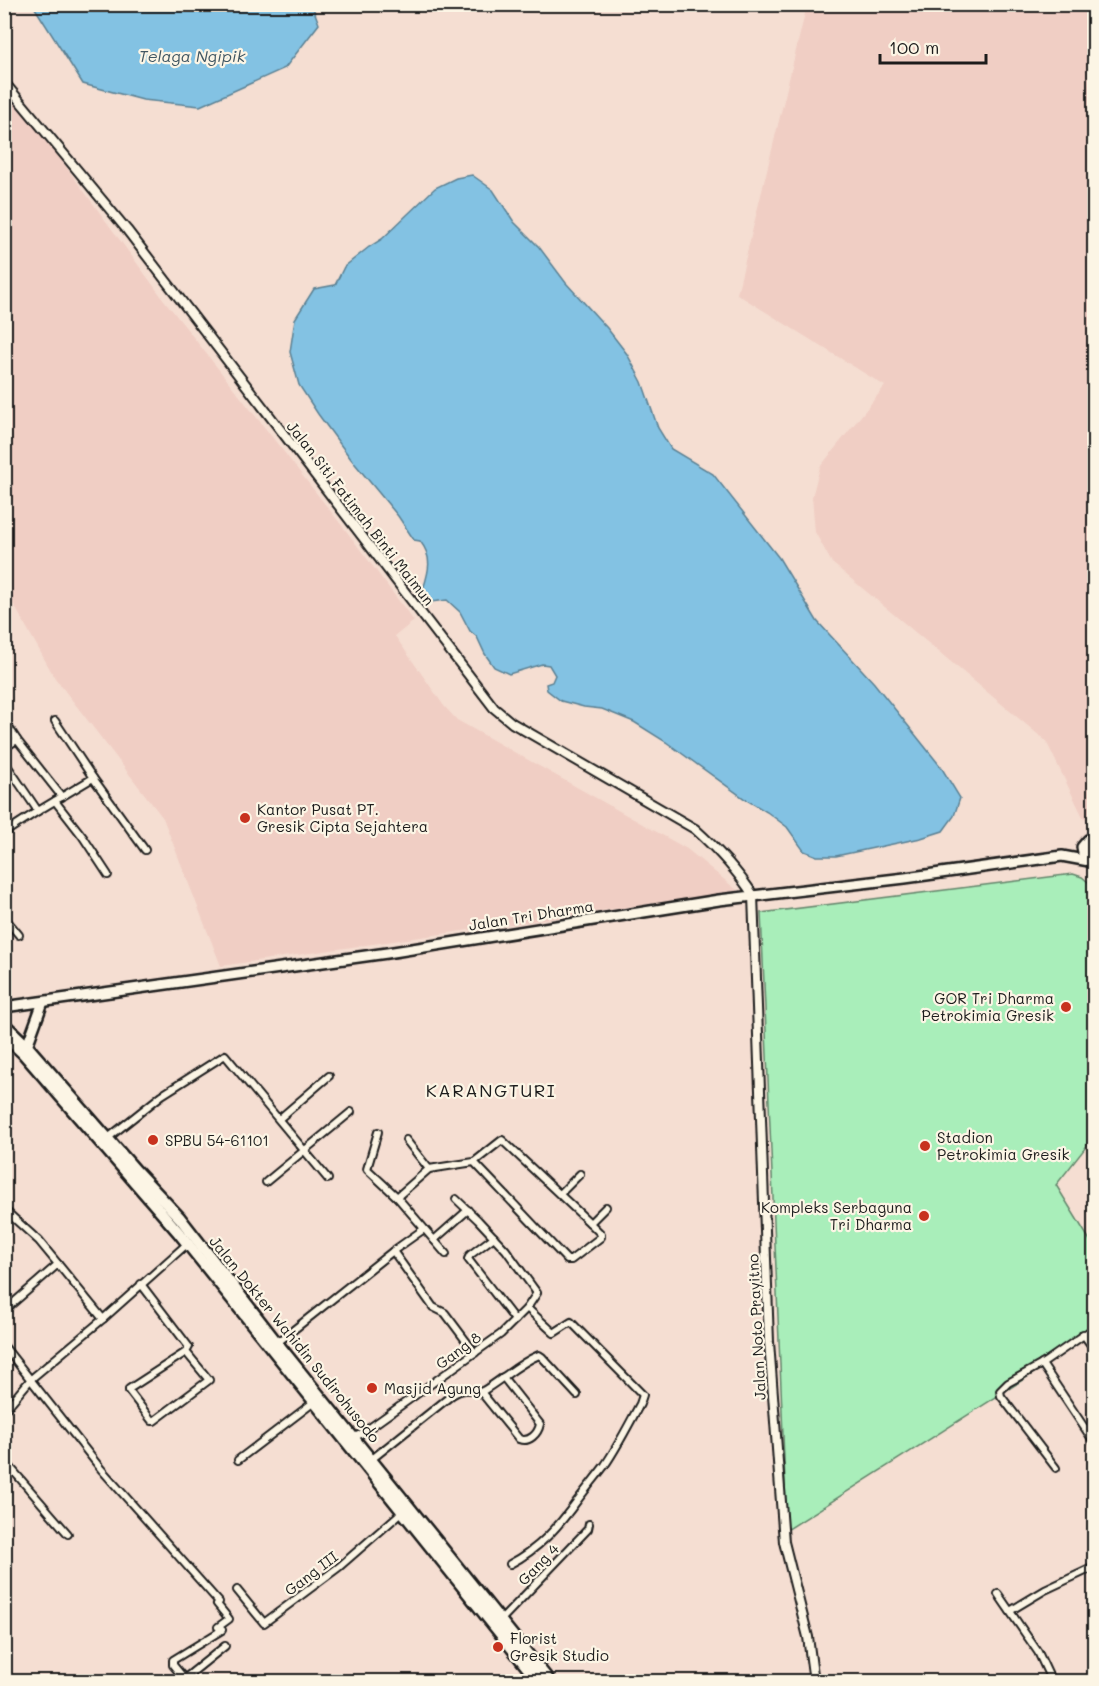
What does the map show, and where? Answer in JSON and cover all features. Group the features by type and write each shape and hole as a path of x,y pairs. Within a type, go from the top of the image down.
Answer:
{"highway":[{"name":"Jalan Dokter Wahidin Sudirohusodo","path":"4,1024 187,1244 314,1402 368,1462 550,1682"},
{"name":"Jalan Dokter Wahidin Sudirohusodo","path":"4,1035 25,1050 180,1218 354,1437 402,1512 539,1682"}],"main road":[{"name":"Jalan Tri Dharma","path":"1062,856 1088,840 1095,839"},
{"path":"1083,844 1082,854 1093,863"},
{"name":"Jalan Tri Dharma","path":"4,1007 397,951 753,896 1062,856 1093,863"},
{"path":"25,1050 43,1002"}],"street":[{"name":"Jalan Siti Fatimah Binti Maimun","path":"4,82 127,230 494,708 512,723 695,829 718,850 753,896"},
{"path":"4,720 62,797"},
{"path":"55,721 145,850"},
{"path":"4,748 17,740"},
{"path":"4,761 38,811"},
{"path":"4,832 93,778"},
{"path":"55,801 83,837 108,876"},
{"name":"Jalan Noto Prayitno","path":"753,896 769,1342 784,1542 808,1638 814,1682"},
{"path":"4,917 19,935"},
{"path":"108,1138 162,1095 227,1055 328,1179"},
{"path":"279,1119 329,1076"},
{"path":"266,1182 351,1112"},
{"path":"378,1132 367,1167 397,1197 446,1254"},
{"path":"406,1140 429,1169"},
{"path":"397,1197 429,1169 474,1162 502,1140 590,1223 601,1234 601,1237 567,1260 474,1162"},
{"path":"560,1194 580,1174"},
{"path":"456,1199 494,1237 468,1259 515,1320"},
{"path":"590,1223 606,1207"},
{"path":"434,1240 468,1210"},
{"path":"7,1212 39,1241 103,1319"},
{"path":"277,1342 393,1251 424,1230"},
{"name":"Gang 8","path":"354,1437 475,1353 526,1308 537,1291 494,1237"},
{"path":"5,1410 31,1380 187,1244"},
{"path":"393,1251 433,1307 445,1313 475,1353"},
{"path":"4,1311 58,1264"},
{"path":"141,1284 189,1347 186,1352 129,1389 152,1421 209,1381 186,1352"},
{"path":"510,1564 531,1552 566,1515 606,1463 643,1395 571,1322 554,1333 526,1308"},
{"path":"1056,1468 1000,1394 1002,1388 1008,1383 1042,1364 1095,1328"},
{"path":"1083,1334 1095,1349"},
{"path":"4,1346 101,1468 219,1602 217,1604 228,1619 218,1627 222,1630 173,1660 173,1665 186,1680 225,1646"},
{"path":"481,1392 526,1360 539,1355 577,1395"},
{"path":"1042,1364 1094,1442"},
{"path":"368,1462 460,1390 466,1388 481,1392 519,1439 525,1441 530,1439 538,1431 540,1424 503,1377"},
{"path":"238,1460 314,1402"},
{"path":"4,1460 68,1533"},
{"name":"Gang III","path":"237,1590 264,1623 339,1567 402,1512"},
{"name":"Gang 4","path":"501,1620 588,1529 589,1524"},
{"path":"1010,1611 1045,1590 1095,1567"},
{"path":"998,1594 1038,1652 1052,1682"}],"shaded area":[{"path":"807,5 1094,5 1094,825 1083,817 1046,741 832,563 815,532 812,497 820,467 885,386 737,294"},
{"path":"4,87 22,107 164,300 347,532 414,621 395,636 444,706 457,720 687,849 738,891 221,966 163,818 55,678 5,589"}],"green space":[{"name":"Kompleks Serbaguna Tri Dharma","path":"1073,874 1082,877 1094,887 1094,1126 1086,1147 1056,1185 1094,1247 1094,1328 1040,1369 787,1530 761,913"}],"water":[{"name":"Telaga Ngipik","path":"33,5 312,5 319,24 285,68 200,106 143,100 83,84"},
{"path":"472,175 493,190 514,222 539,247 566,283 627,354 642,382 658,428 671,449 713,474 779,558 817,621 874,683 941,767 960,798 954,816 943,831 921,838 836,856 817,856 804,851 787,827 634,722 602,709 561,701 547,690 546,684 552,682 555,675 549,665 542,664 509,674 494,667 460,612 447,600 422,603 420,600 429,562 425,548 420,541 414,540 398,516 351,459 318,414 299,385 290,352 295,319 314,289 335,285 344,267 382,239 435,188 456,178"}],"place":[{"name":"Kantor Pusat PT. Gresik Cipta Sejahtera","path":"245,818"},
{"name":"GOR Tri Dharma Petrokimia Gresik","path":"1066,1007"},
{"name":"SPBU 54-61101","path":"153,1140"},
{"name":"Stadion Petrokimia Gresik","path":"925,1146"},
{"name":"Kompleks Serbaguna Tri Dharma","path":"924,1216"},
{"name":"Masjid Agung","path":"372,1388"},
{"name":"Florist Gresik Studio","path":"498,1647"}],"district":[{"name":"KARANGTURI","path":"491,1090"}]}
